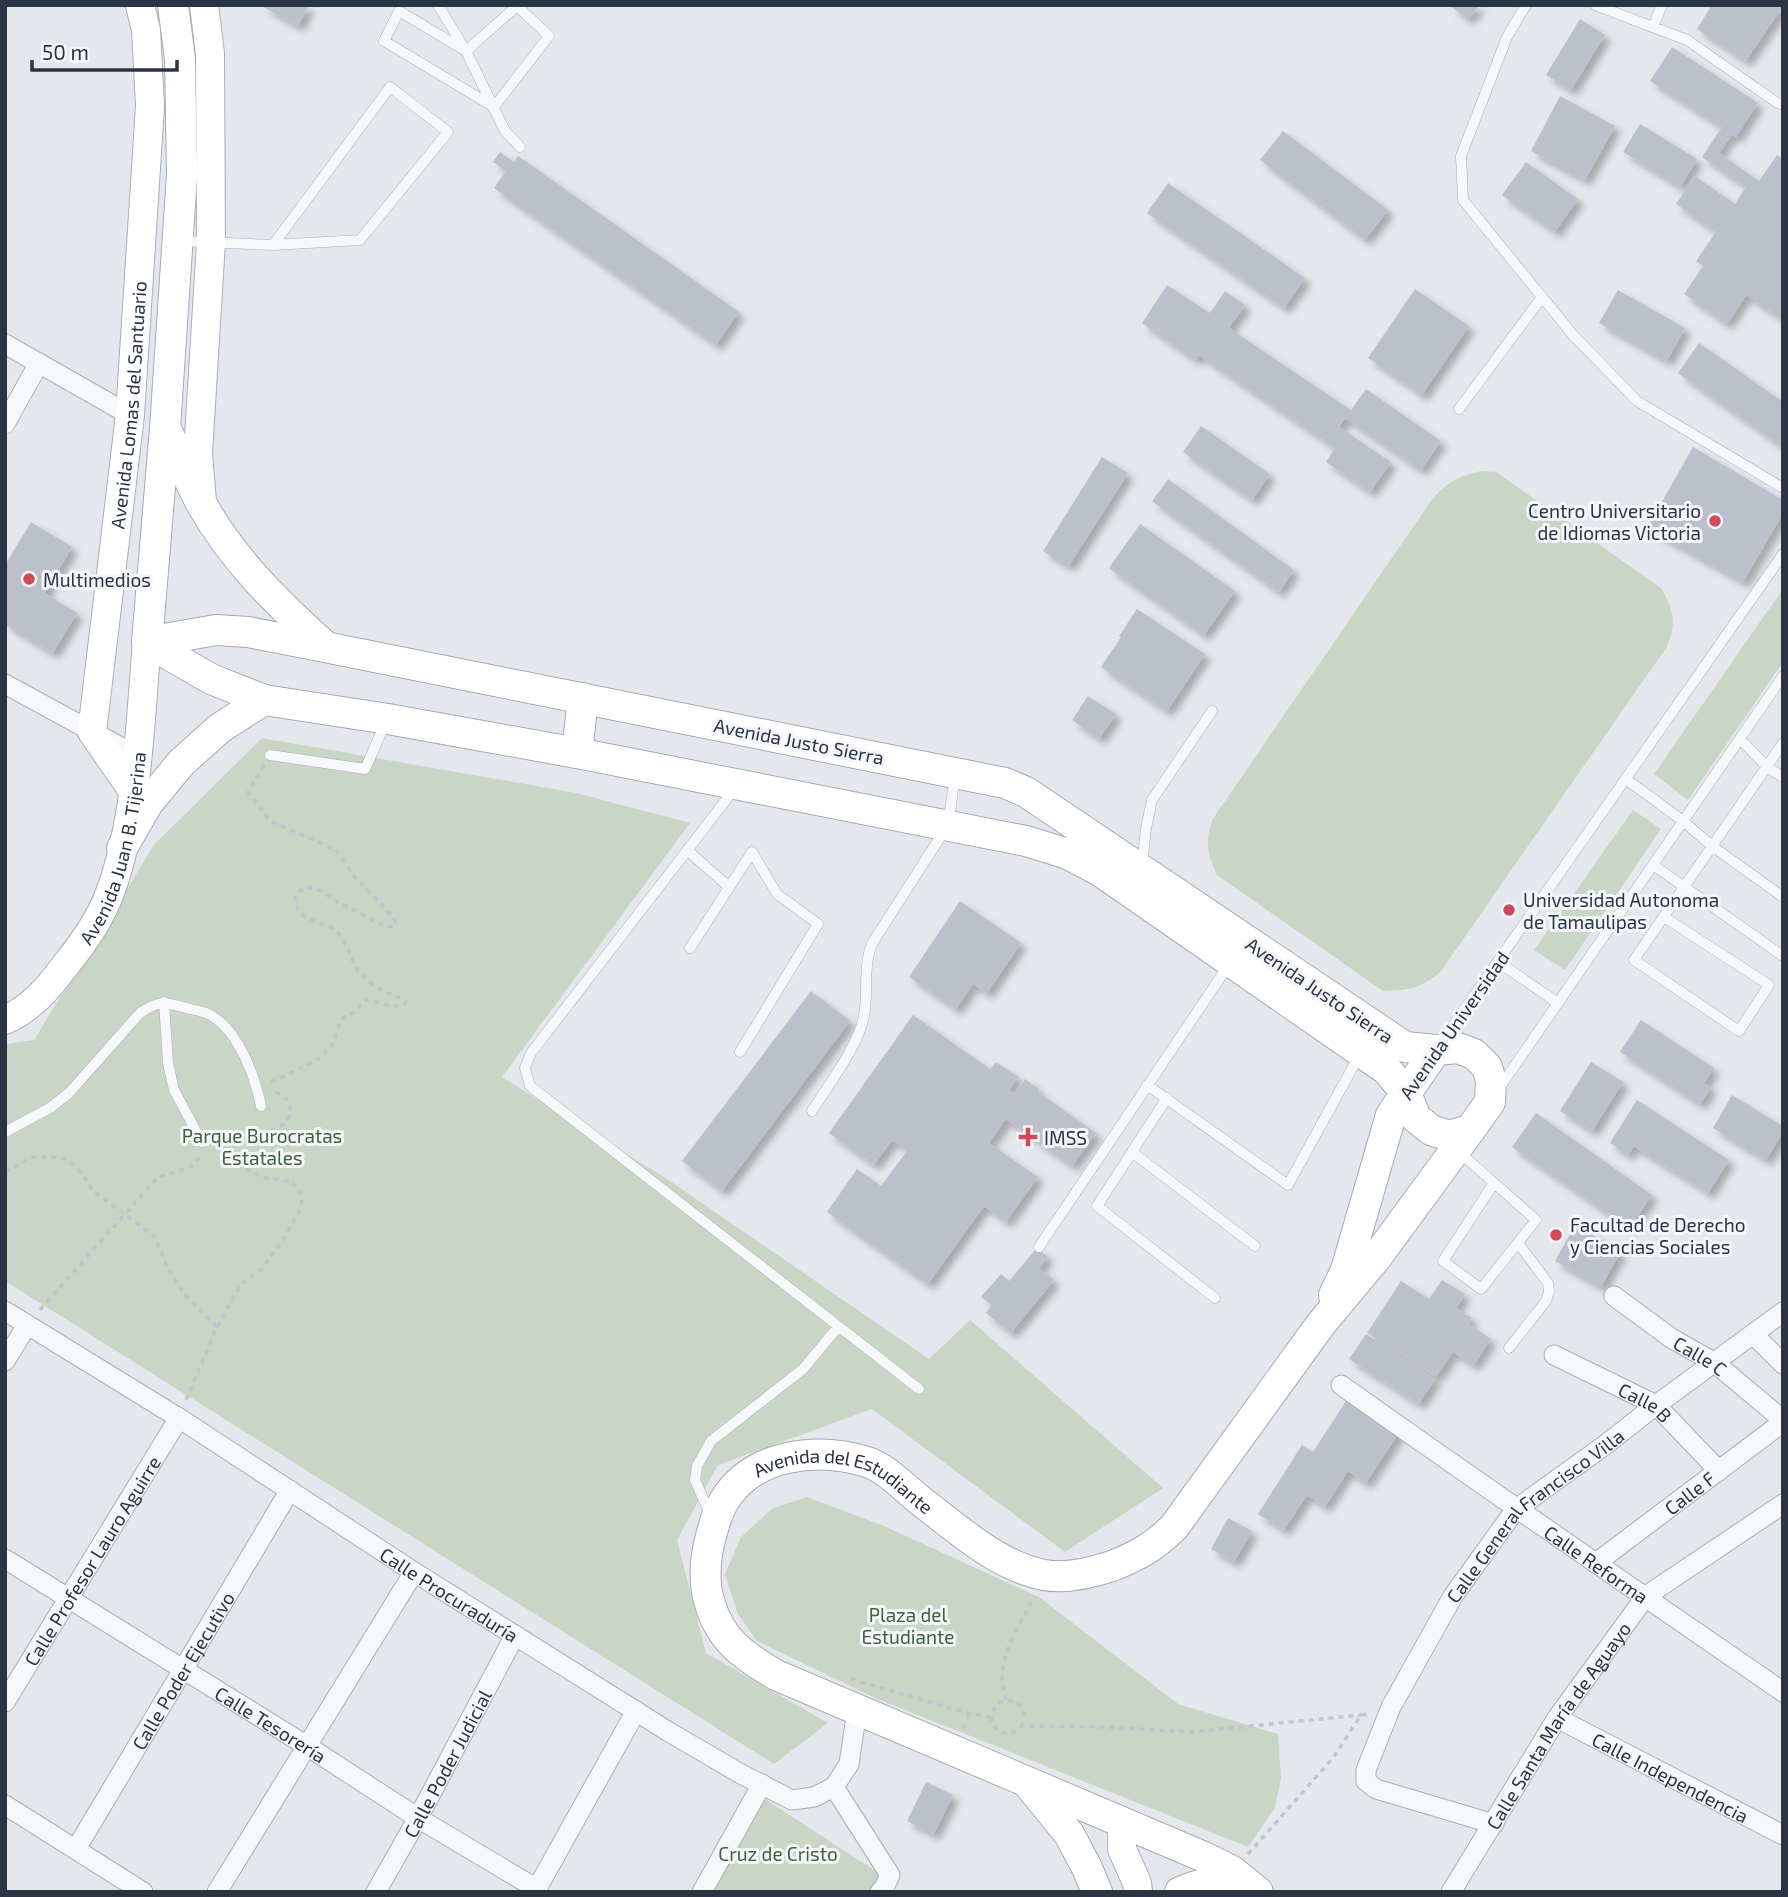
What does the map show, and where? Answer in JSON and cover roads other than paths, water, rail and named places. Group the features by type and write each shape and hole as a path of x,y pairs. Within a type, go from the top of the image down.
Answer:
{"main road":[{"name":"Avenida Lomas del Santuario","path":"147,642 182,175 180,59 173,5"},
{"path":"165,428 202,504 237,556 278,604 325,647"},
{"name":"Avenida Justo Sierra","path":"147,642 216,630 248,632 1004,783 1026,792 1405,1047 1436,1050 1458,1048 1474,1054 1487,1067 1491,1081 1490,1102"},
{"name":"Avenida Justo Sierra","path":"147,642 211,678 264,701 388,719 577,753 1026,841 1069,854 1100,871 1387,1070 1406,1093 1416,1118 1431,1130 1462,1139"},
{"path":"577,753 583,698"},
{"path":"122,848 148,803 181,763 220,728 264,701"},
{"name":"Avenida Universidad","path":"1321,1324 1346,1270 1391,1115 1436,1050"},
{"path":"1321,1324 1376,1258 1490,1102"},
{"name":"Avenida del Estudiante","path":"1247,1883 1204,1857 1122,1836 1027,1782 776,1675 743,1655 723,1634 709,1603 706,1574 708,1546 725,1500 743,1479 765,1465 789,1457 815,1454 870,1463 971,1540 1012,1564 1045,1576 1080,1575 1107,1567 1134,1557 1159,1542 1174,1527 1321,1324"},
{"path":"1027,1782 1069,1834 1098,1892"},
{"path":"1180,1892 1200,1884 1247,1883"}],"street":[{"name":"Avenida Lomas del Santuario","path":"92,732 130,415 150,87 146,30 140,5"},
{"path":"202,504 198,453 211,242 210,54 204,5"},
{"path":"150,87 180,90"},
{"path":"5,344 130,415"},
{"path":"169,359 204,364"},
{"path":"5,424 39,363"},
{"name":"Avenida Juan B. Tijerina","path":"5,1020 20,1014 47,989 87,939 111,891 134,791 147,642"},
{"path":"5,684 137,756"},
{"path":"92,732 134,791"},
{"name":"Calle C","path":"1614,1296 1671,1338 1714,1363 1783,1421"},
{"name":"Calle Procuraduría","path":"5,1311 179,1418 414,1572 729,1767 792,1800 814,1797 834,1787"},
{"name":"Calle General Francisco Villa","path":"1494,1824 1376,1789 1366,1781 1366,1770 1389,1712 1453,1596 1516,1509 1783,1312"},
{"path":"5,1361 27,1325"},
{"path":"1753,1334 1783,1364"},
{"name":"Calle B","path":"1554,1356 1656,1405 1719,1471"},
{"name":"Calle Reforma","path":"1341,1385 1516,1509 1780,1686"},
{"name":"Calle Profesor Lauro Aguirre","path":"5,1702 179,1418"},
{"name":"Calle F","path":"1596,1563 1783,1421"},
{"name":"Calle Poder Ejecutivo","path":"76,1849 290,1490"},
{"name":"Calle Santa María de Aguayo","path":"1451,1892 1557,1718 1646,1596 1783,1504"},
{"name":"Calle Tesorería","path":"5,1559 536,1890"},
{"path":"217,1892 414,1572"},
{"name":"Calle Poder Judicial","path":"376,1892 515,1635"},
{"path":"857,1710 849,1763 834,1787 890,1875 880,1892"},
{"path":"536,1890 636,1711"},
{"name":"Calle Independencia","path":"1557,1718 1783,1835"},
{"path":"702,1892 762,1784"},
{"path":"5,1805 143,1892"},
{"path":"1098,1892 1102,1869 1122,1836"},
{"path":"1122,1836 1138,1892"}],"lane":[{"path":"438,5 466,51 505,131 520,147"},
{"path":"1526,5 1507,37 1461,156 1463,200 1573,335 1637,401 1783,488"},
{"path":"1595,5 1686,40 1776,103 1783,105"},
{"path":"1653,27 1662,5"},
{"path":"466,51 517,6 549,36 494,107"},
{"path":"466,51 399,11 384,41 494,107"},
{"path":"177,241 273,245 360,240 448,132 390,87 273,245"},
{"path":"1459,409 1542,297"},
{"name":"Avenida Universidad","path":"1436,1050 1783,554"},
{"path":"1490,1102 1783,676"},
{"path":"1141,870 1152,800 1212,711"},
{"path":"270,755 365,769 388,719"},
{"path":"1740,739 1767,767 1783,777"},
{"path":"1664,917 1769,985 1739,1031 1634,960 1783,743"},
{"path":"812,1111 860,1034 865,1014 867,953 948,825 956,772"},
{"path":"1626,779 1783,897"},
{"path":"739,784 531,1053 525,1068 530,1086 919,1389"},
{"path":"687,850 729,887"},
{"path":"690,948 752,852 778,894 818,923 740,1052"},
{"path":"1653,865 1783,956"},
{"path":"1039,1247 1231,962"},
{"path":"1498,962 1558,1003"},
{"path":"164,1002 168,1063 174,1090 202,1142"},
{"path":"5,1132 50,1108 69,1093 140,1013 153,1004 164,1002 210,1014 228,1027 258,1089 261,1106"},
{"path":"1147,1085 1288,1185 1361,1052"},
{"path":"1167,1098 1097,1206 1215,1298"},
{"path":"1462,1139 1494,1183 1536,1220 1481,1289 1443,1261 1494,1183"},
{"path":"1132,1152 1255,1246"},
{"path":"1509,1348 1546,1301 1549,1292 1548,1283 1518,1243"},
{"path":"714,1524 695,1480 697,1466 710,1441 803,1368 838,1327"}],"place":[{"name":"Centro Universitario de Idiomas Victoria","path":"1715,521"},
{"name":"Multimedios","path":"29,579"},
{"name":"Universidad Autonoma de Tamaulipas","path":"1509,910"},
{"name":"IMSS","path":"1028,1137"},
{"name":"Facultad de Derecho y Ciencias Sociales","path":"1556,1235"}],"park label":[{"name":"Parque Burocratas Estatales","path":"262,1146"},
{"name":"Plaza del Estudiante","path":"908,1625"},
{"name":"Cruz de Cristo","path":"778,1853"}]}
